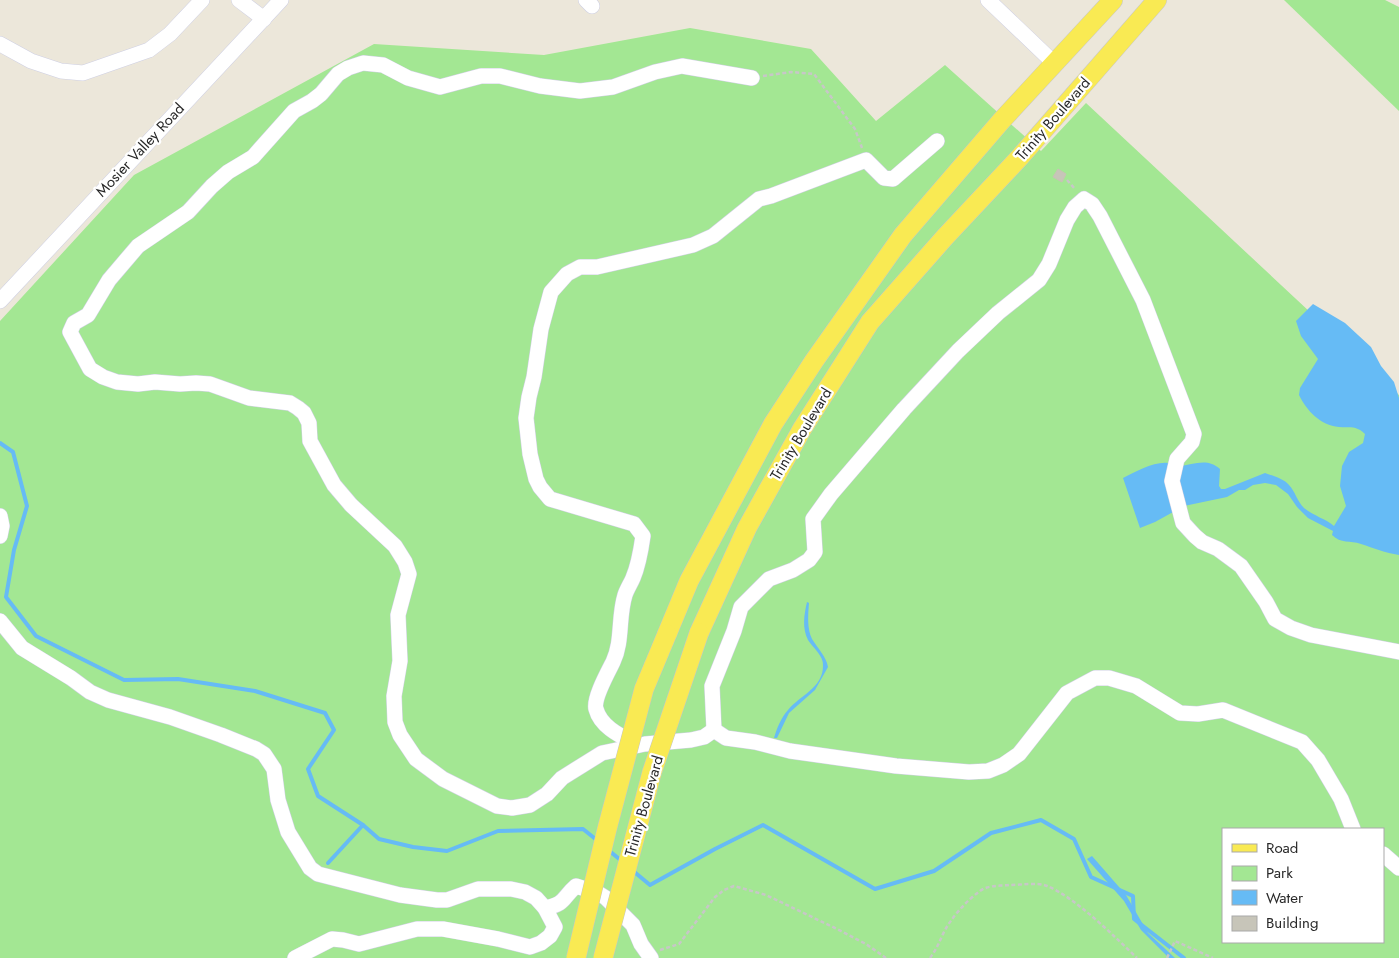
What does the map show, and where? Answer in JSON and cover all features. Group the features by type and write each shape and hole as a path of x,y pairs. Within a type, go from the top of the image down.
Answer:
{"main road":[{"name":"Trinity Boulevard","path":"576,958 607,829 644,690 689,581 768,433 814,361 903,235 1002,120 1113,0"},
{"name":"Trinity Boulevard","path":"603,958 652,772 699,633 747,528 802,429 870,322 945,237 1020,157 1157,0"}],"street":[{"path":"0,44 32,61 60,71 83,72 149,50 170,34 202,0"},
{"path":"239,0 264,18"},
{"name":"Mosier Valley Road","path":"0,301 281,0"},
{"path":"988,0 1054,63"},
{"path":"714,730 704,737 692,740 602,752 562,778 548,794 530,804 512,808 497,806 443,779 416,759 400,735 395,722 394,696 400,661 398,615 408,574 405,562 395,546 351,505 334,485 310,441 309,423 304,414 290,403 249,398 210,384 155,382 138,384 117,382 103,377 90,369 70,332 74,323 88,315 110,280 138,246 188,212 228,172 253,157 294,112 321,94 338,74 348,68 362,63 383,65 408,78 440,86 481,76 500,76 540,86 580,92 613,87 655,72 682,66 752,78"},
{"path":"638,746 613,732 595,708 618,652 623,602 641,553 643,536 639,528 634,524 550,499 536,479 530,454 526,418 541,329 551,292 567,274 580,267 597,267 693,245 713,236 759,199 866,160 884,178 893,179 937,141"},
{"path":"714,730 712,686 734,632 741,607 769,579 793,570 808,560 815,552 814,519 831,494 904,409 958,351 998,313 1039,280 1049,264 1067,220 1075,207 1084,199 1092,204 1100,216 1143,300 1194,434 1192,442 1177,459 1172,481 1183,523 1202,542 1218,549 1241,566 1275,619 1283,624 1311,635 1399,652"},
{"path":"0,516 2,526 0,536"},
{"path":"0,621 22,648 90,692 108,700 170,717 256,749 264,754 274,769 278,800 288,832 310,868 318,874 400,895 437,900 447,900 478,888 511,888 536,898 545,908 554,927 550,936 541,943 530,947 443,929 418,929 359,944 332,939 295,958"},
{"path":"714,730 726,738 755,742 790,751 896,766 969,772 988,771 1003,765 1019,754 1067,694 1095,678 1109,678 1136,686 1180,713 1198,714 1223,710 1302,742 1318,760 1341,799 1353,828"},
{"path":"1384,855 1399,868"},
{"path":"545,908 557,906 576,886 598,893 606,898 633,925 641,944 649,955"}],"path":[{"path":"752,78 791,72 814,74 855,128 866,160"},
{"path":"930,958 962,907 980,890 991,886 1032,885 1046,886 1070,900 1118,939 1137,958"},
{"path":"649,955 679,944 715,897 724,890 734,886 766,895 866,944 886,958"},
{"path":"1166,958 1175,942 1213,958"}],"green space":[{"path":"1284,0 1385,0 1399,7 1399,111"},
{"path":"690,28 811,49 876,121 945,65 1041,151 1086,103 1399,395 1399,958 0,958 0,321 134,175 374,44 544,55"}],"water":[{"path":"1313,304 1345,323 1371,347 1381,366 1394,382 1399,398 1399,555 1335,538 1332,535 1333,531 1308,518 1288,494 1276,485 1265,483 1253,485 1245,490 1239,490 1227,497 1184,506 1140,528 1123,478 1145,468 1163,463 1176,466 1200,463 1215,465 1220,469 1219,486 1221,489 1265,473 1275,476 1289,485 1304,508 1334,526 1346,506 1340,486 1342,466 1349,452 1363,443 1365,434 1355,428 1332,426 1320,420 1310,412 1299,395 1300,388 1318,359 1301,336 1296,321"},
{"path":"807,602 809,603 808,622 810,635 824,656 828,667 815,690 789,713 777,738 774,738 779,723 786,713 815,686 822,674 822,659 808,640 805,631 804,617"},
{"path":"1092,856 1126,895 1148,933 1175,958 1169,958 1141,930 1124,901 1087,859"}],"building":[{"path":"1058,169 1066,174 1062,182 1053,177"}],"waterway":[{"path":"0,443 13,452 27,506 14,550 6,597 36,636 124,680 178,679 255,691 325,713 334,730 308,769 318,796 363,825 379,839 413,847 447,851 498,831 583,829 598,841"},
{"path":"632,870 650,885 763,825 875,889 934,871 991,833 1041,820 1074,839 1091,877 1133,896 1134,919 1184,958"},
{"path":"328,863 363,825"},
{"path":"607,849 623,862"}]}
